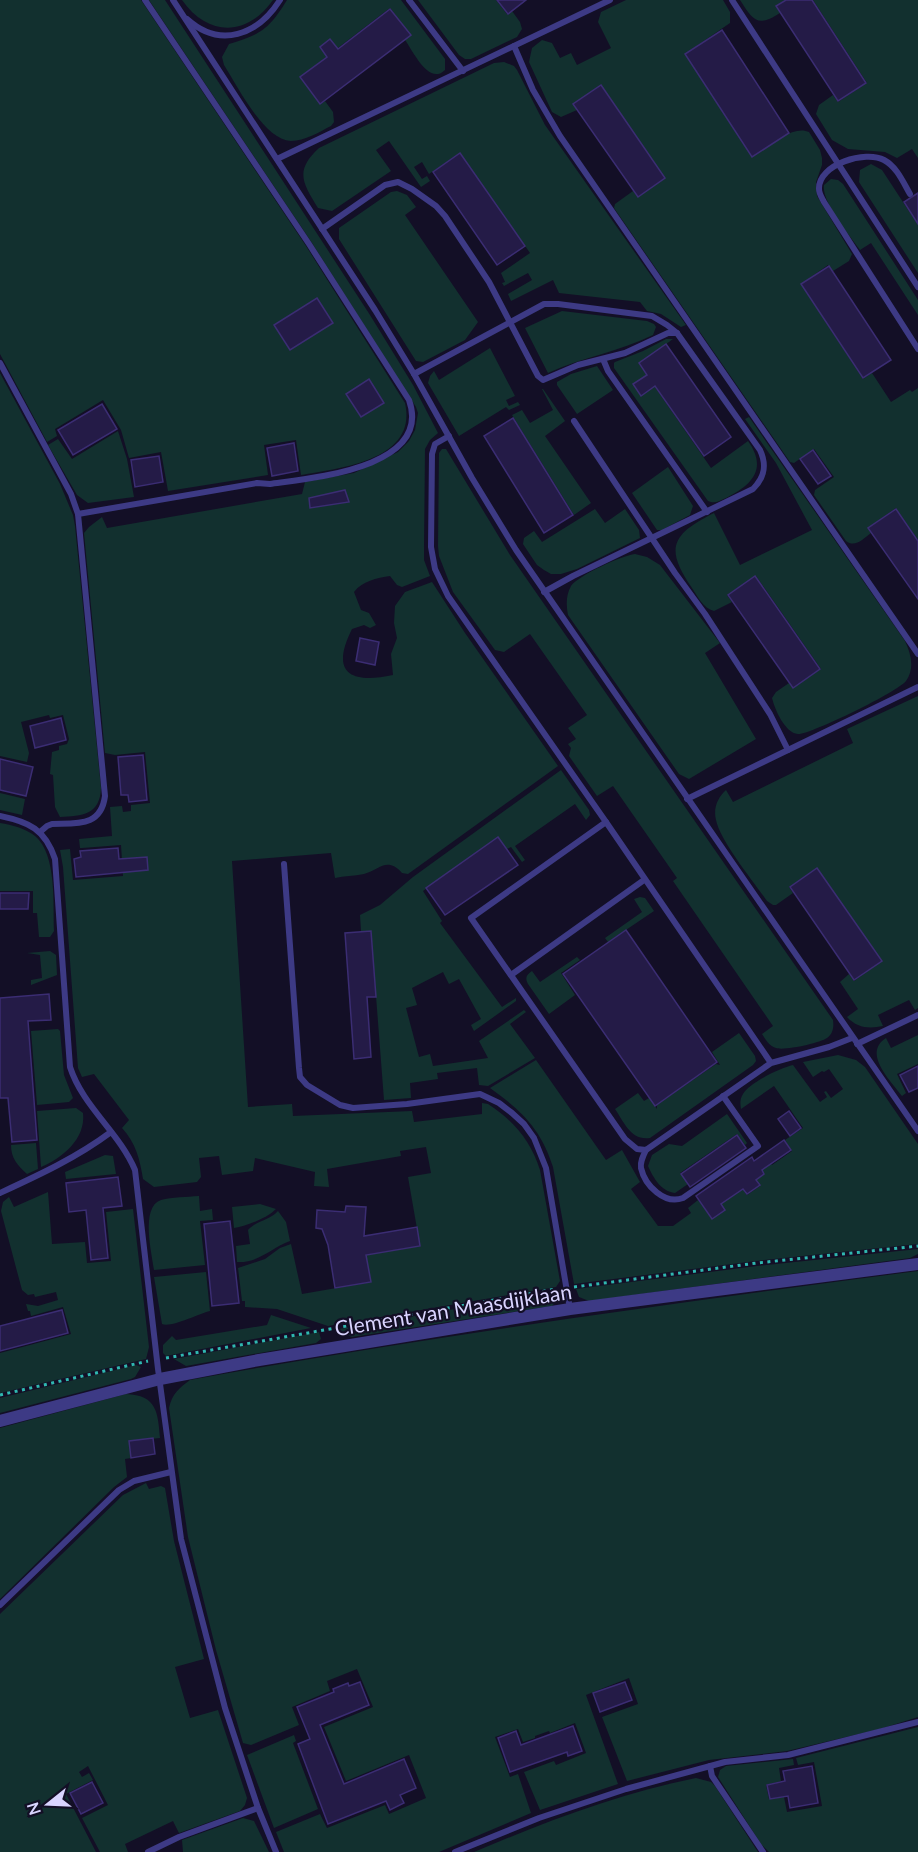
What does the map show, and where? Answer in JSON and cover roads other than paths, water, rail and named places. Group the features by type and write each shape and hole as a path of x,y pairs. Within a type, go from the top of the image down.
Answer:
{"street":[{"name":"Clement van Maasdijklaan","path":"0,1421 160,1379 270,1358 570,1309 918,1264"}],"lane":[{"path":"78,514 257,483 282,483 352,469 383,457 395,449 406,438 412,419 412,408 402,390 309,244 145,0"},
{"path":"172,0 322,228 414,374 478,487 544,592 918,1131"},
{"path":"178,10 189,22 203,31 215,35 237,34 247,32 261,23 280,0"},
{"path":"409,0 463,71"},
{"path":"277,159 610,0"},
{"path":"732,0 918,287"},
{"path":"514,46 544,111 566,145 918,654"},
{"path":"910,194 893,166 877,157 858,158 838,164 825,174 820,182 820,195 918,349"},
{"path":"322,228 385,185 398,182 436,206 489,282 538,376 543,380 578,365 625,353 668,333 677,333"},
{"path":"414,374 544,304 652,316 667,324 677,333 753,439 765,460 763,476 753,489 544,592"},
{"path":"603,359 608,371 706,512"},
{"path":"0,363 71,494 78,514 105,796 100,813 90,821 47,826 40,832"},
{"path":"574,421 705,614 770,714 788,750"},
{"path":"449,436 435,444 432,454 431,547 435,569 448,596 771,1064"},
{"path":"687,799 918,687"},
{"path":"0,816 23,822 40,832 52,850 57,869 70,1067 81,1093 122,1147 135,1170 156,1359 181,1539 225,1708 258,1809 276,1852"},
{"path":"606,822 471,918 625,1139 637,1149 646,1150"},
{"path":"284,864 302,1080 320,1094 340,1105 352,1108 407,1104 480,1094 499,1103 524,1124 541,1152 546,1168 570,1309"},
{"path":"511,975 644,880"},
{"path":"857,1044 918,1015"},
{"path":"723,1096 758,1146 683,1198 666,1199 655,1191 644,1175 641,1166 646,1150 723,1096 771,1064 852,1038"},
{"path":"0,1193 55,1168 90,1148 111,1132"},
{"path":"0,1605 119,1490 134,1480 171,1472"},
{"path":"455,1852 539,1818 626,1789 725,1762 788,1755 918,1722"},
{"path":"710,1766 712,1776 763,1852"},
{"path":"147,1852 179,1837 258,1809"}]}
